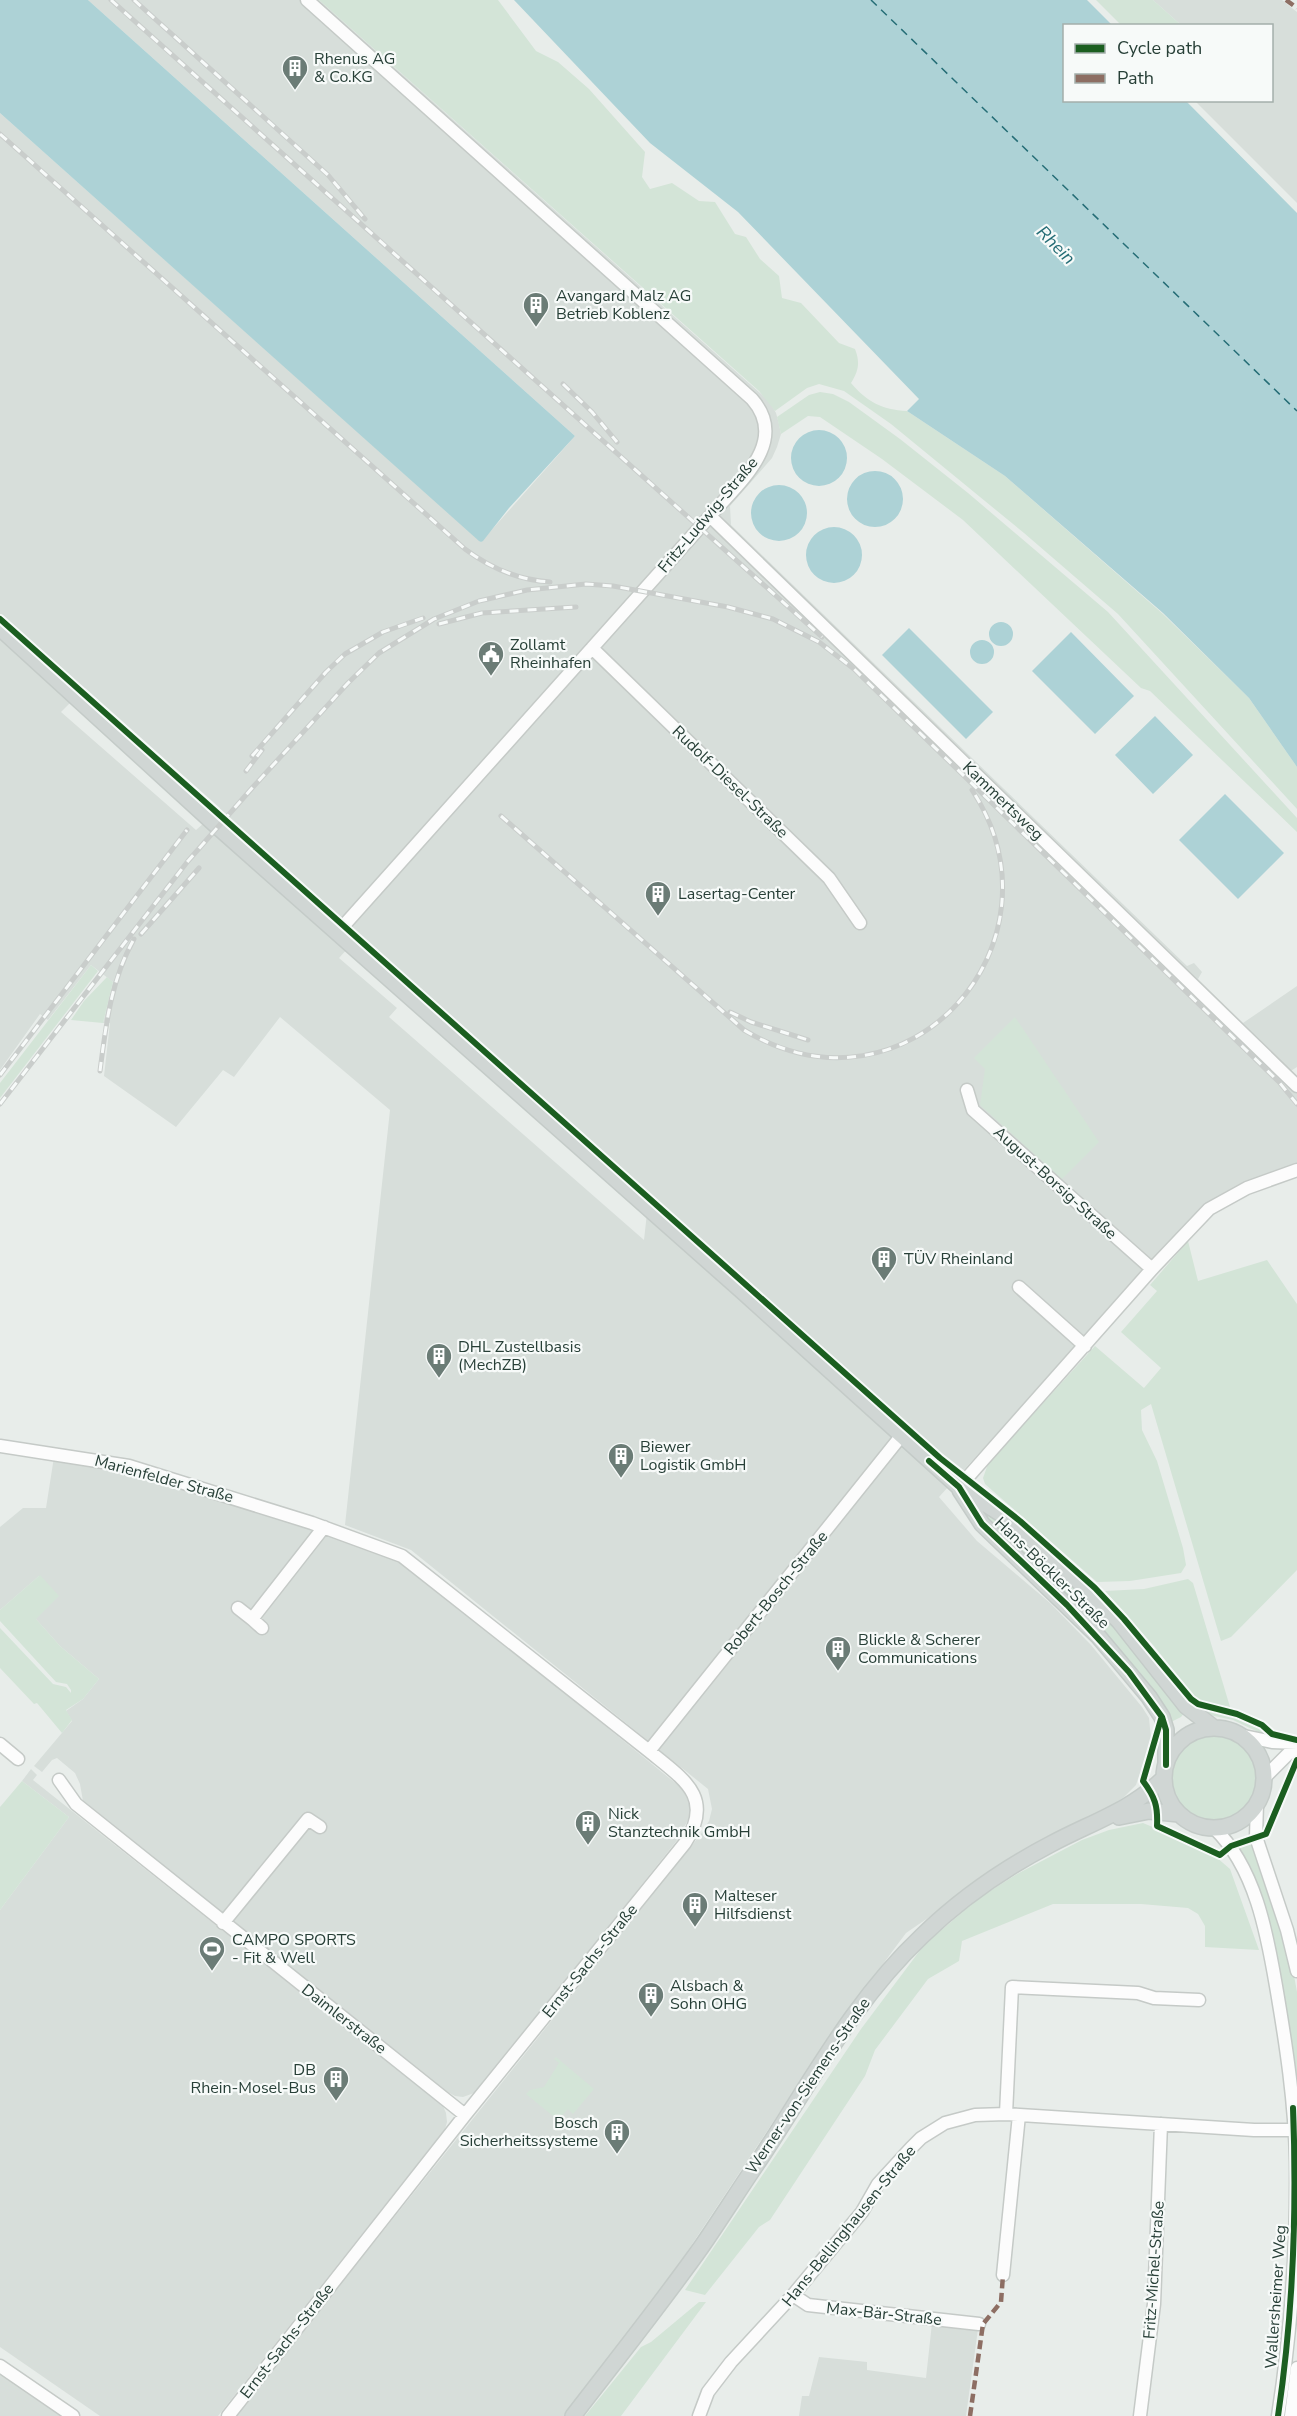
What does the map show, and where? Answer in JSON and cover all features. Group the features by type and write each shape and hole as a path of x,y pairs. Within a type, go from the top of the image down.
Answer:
{"main road":[{"name":"Hans-Böckler-Straße","path":"0,628 959,1487 1009,1519 1086,1588 1131,1637 1186,1706 1214,1728"},
{"name":"Hans-Böckler-Straße","path":"959,1487 982,1524 1098,1636 1149,1697 1162,1717 1166,1730 1165,1772"},
{"path":"1214,1728 1239,1735 1257,1753 1262,1765 1264,1778 1257,1803 1250,1813 1227,1826 1214,1828 1195,1824 1179,1814 1168,1797 1165,1772 1174,1748 1184,1738 1201,1730 1214,1728"},
{"name":"Werner-von-Siemens-Straße","path":"573,2416 696,2254 763,2155 840,2032 897,1961 941,1918 1003,1872 1053,1843 1104,1820 1140,1800 1165,1772"},
{"name":"Werner-von-Siemens-Straße","path":"1104,1820 1149,1811 1179,1814"}],"street":[{"name":"Fritz-Ludwig-Straße","path":"307,0 761,409 766,419 767,433 757,460 710,516 338,932"},
{"name":"Kammertsweg","path":"710,516 1297,1086"},
{"name":"Rudolf-Diesel-Straße","path":"591,648 829,878 860,923"},
{"name":"August-Borsig-Straße","path":"967,1090 973,1110 1152,1269"},
{"path":"959,1487 1152,1269 1209,1209 1247,1188 1297,1170"},
{"path":"1019,1287 1085,1346"},
{"name":"Robert-Bosch-Straße","path":"649,1751 902,1436"},
{"name":"Marienfelder Straße","path":"0,1446 129,1466 324,1527 402,1556"},
{"path":"252,1619 324,1527"},
{"name":"Ernst-Sachs-Straße","path":"228,2416 693,1830 698,1809 690,1788 649,1751 402,1556"},
{"path":"238,1608 262,1628"},
{"path":"1239,1735 1272,1742 1297,1743"},
{"path":"0,1744 18,1760"},
{"path":"1264,1778 1297,1748"},
{"name":"Daimlerstraße","path":"59,1780 76,1804 465,2115"},
{"path":"1257,1803 1256,1837 1287,1930 1297,1971"},
{"path":"223,1923 309,1819 320,1827"},
{"name":"Wallersheimer Weg","path":"1214,1828 1224,1837 1239,1859 1256,1904 1270,1952 1288,2058 1296,2131 1297,2184 1294,2242 1287,2343 1278,2416"},
{"path":"1006,2114 1012,1987 1138,1993 1154,1998 1199,2000"},
{"name":"Hans-Bellinghausen-Straße","path":"699,2416 708,2392 716,2381 749,2341 770,2322 862,2212 878,2184 921,2138 945,2123 961,2118 1006,2114 1265,2131 1296,2131"},
{"path":"1003,2275 1019,2115"},
{"name":"Fritz-Michel-Straße","path":"1140,2416 1154,2294 1161,2124"},
{"name":"Max-Bär-Straße","path":"793,2295 808,2305 979,2324"},
{"path":"0,2366 73,2416"},
{"name":"Wallersheimer Weg","path":"1291,2416 1297,2368"}],"shaded area":[{"path":"88,0 319,0 769,401 776,413 781,434 772,458 730,506 731,525 1187,966 1194,963 1202,972 1198,979 1243,1023 1297,986 1297,1067 1281,1077 1297,1092 1297,1166 1191,1220 939,1497 977,1541 1050,1603 1091,1645 1142,1707 1149,1718 1151,1739 1136,1785 1110,1807 1046,1837 906,1933 836,2027 665,2285 564,2416 235,2416 701,1834 709,1821 712,1809 708,1789 411,1550 345,1525 390,1110 280,1017 234,1077 223,1070 176,1127 104,1076 110,1023 103,1023 113,982 91,965 48,1020 40,1014 0,1070 0,113 481,542 575,436","holes":["85,688 220,808 220,809 196,830 61,712","360,935 649,1195 644,1240 389,1017 397,1008 339,958"]},
{"path":"1153,0 1282,0 1297,12 1297,203 1196,102 1273,102 1273,24 1180,24"},
{"path":"54,1457 131,1471 297,1522 406,1564 679,1786 687,1797 690,1816 678,1839 474,2093 463,2097 455,2096 444,2090 83,1801 75,1773 57,1758 52,1760 42,1772 34,1766 72,1721 66,1711 83,1699 99,1679 60,1646 35,1618 39,1576 0,1610 0,1527 23,1508 46,1508"},
{"path":"31,1769 37,1775 33,1780 443,2106 446,2113 445,2129 218,2416 100,2416 0,2347 0,1910 69,1817 22,1781"},
{"path":"932,2323 978,2329 966,2416 799,2416 802,2396 809,2396 819,2357 867,2362 867,2370 926,2378"},
{"path":"0,2373 62,2416 0,2416"}],"green space":[{"path":"319,0 498,0 536,51 558,62 589,89 645,152 642,177 650,189 672,183 699,201 715,202 735,234 746,237 760,259 779,276 782,298 801,303 839,343 855,349 858,366 851,383 863,395 890,409 907,411 1005,476 1163,614 1249,698 1297,767 1297,809 1118,614 1024,533 891,424 844,391 819,384 807,388 775,411 759,391"},
{"path":"1096,0 1153,0 1180,24 1120,24"},
{"path":"820,392 833,394 849,402 900,439 968,493 1108,612 1297,818 1297,832 1150,691 1141,688 963,520 882,459 820,417 808,416 781,434 777,417 809,395"},
{"path":"91,965 98,971 0,1098 0,1083"},
{"path":"107,977 113,982 103,1023 71,1020 84,1001"},
{"path":"1015,1017 1099,1142 1062,1179 980,1105 985,1069 974,1058"},
{"path":"1188,1241 1198,1281 1267,1260 1297,1304 1297,1570 1231,1637 1221,1641 1151,1404 1141,1410 1142,1430 1157,1461 1183,1548 1186,1565 1181,1573 1130,1581 1097,1582 985,1484 983,1478 988,1464 1095,1346 1144,1388 1161,1368 1121,1332 1157,1291 1150,1285"},
{"path":"984,1507 1098,1606 1185,1712 1181,1717 1169,1723 979,1510"},
{"path":"40,1575 59,1596 36,1619 60,1646 99,1679 83,1699 66,1710 72,1720 62,1733 37,1703 34,1704 0,1668 0,1628 53,1684 66,1687 71,1693 67,1684 56,1682 0,1621 0,1610"},
{"path":"1188,1579 1193,1583 1230,1707 1198,1701 1154,1646 1105,1591 1144,1589"},
{"path":"1198,1708 1238,1716 1259,1726 1271,1738 1233,1720 1205,1714"},
{"path":"1206,1736 1222,1736 1238,1743 1249,1754 1256,1770 1253,1794 1244,1808 1222,1820 1206,1820 1190,1813 1179,1802 1172,1786 1172,1770 1179,1754 1190,1743"},
{"path":"22,1781 69,1817 0,1910 0,1807"},
{"path":"1143,1823 1208,1850 1230,1869 1259,1950 1205,1947 1205,1926 1198,1914 1188,1908 1141,1904 1053,1904 962,1941 959,1961 928,1979 875,2050 865,2076 770,2220 759,2227 705,2295 685,2290 861,2029 924,1945 979,1898 1017,1874 1082,1840 1109,1830"},
{"path":"1254,1842 1284,1935 1297,1992 1297,2115 1284,2008 1238,1848"},
{"path":"556,2057 594,2089 573,2114 568,2109 558,2120 526,2094 530,2090 544,2087 559,2063 554,2059"},
{"path":"699,2302 706,2302 621,2416 585,2416 641,2347 651,2342"}],"water":[{"path":"0,0 88,0 575,436 509,508 483,541 479,541 0,113"},
{"name":"Rhein","path":"514,0 1087,0 1111,24 1063,24 1063,102 1187,102 1297,213 1297,767 1249,698 1163,613 1005,476 907,411 919,399 738,212 650,143"},
{"path":"813,430 825,430 839,438 847,452 845,469 839,478 825,486 813,486 796,474 791,464 791,452 803,435"},
{"path":"869,471 881,471 895,479 903,493 901,510 895,519 881,527 869,527 852,515 847,505 847,493 859,476"},
{"path":"774,485 784,485 799,493 805,502 807,513 805,524 799,533 784,541 774,541 763,536 756,529 751,518 751,508 756,497 763,490"},
{"path":"829,527 839,527 854,535 860,544 862,555 860,566 854,575 839,583 829,583 818,578 811,571 806,560 806,550 811,539 818,532"},
{"path":"1001,622 1009,626 1013,634 1009,642 1001,646 993,642 989,634 993,626"},
{"path":"909,628 993,712 966,739 882,655"},
{"path":"1071,632 1134,696 1095,734 1032,671"},
{"path":"982,640 990,644 994,652 990,660 982,664 974,660 970,652 974,644"},
{"path":"1155,716 1193,755 1153,794 1115,755"},
{"path":"1225,794 1284,853 1238,899 1179,840"}],"ferry route":[{"path":"871,0 1297,411"}],"railway":[{"path":"111,0 822,637"},
{"path":"134,0 328,175 365,219"},
{"path":"0,134 465,549 505,572 527,579 550,582"},
{"path":"563,384 592,412 617,442"},
{"path":"0,1104 188,861 348,683 379,653 434,619 479,601 527,590 586,584 613,586 728,607 773,619 819,642 854,669 1279,1082 1297,1104"},
{"path":"439,624 482,613 576,607"},
{"path":"252,756 326,672 345,654 383,632 423,618"},
{"path":"246,771 262,750"},
{"path":"501,816 744,1030 805,1054 863,1056 915,1038 957,1004 987,959 1002,906 998,848 972,790"},
{"path":"0,1075 187,830"},
{"path":"141,934 199,868"},
{"path":"100,1071 107,1019 115,986 134,939"},
{"path":"730,1012 751,1022 808,1040"}],"marked path":[{"path":"1286,0 1297,8"},
{"path":"970,2416 983,2324 1001,2302 1003,2275"}],"cycle path":[{"path":"0,619 940,1458 1020,1521 1095,1588 1191,1699 1198,1704 1237,1714 1262,1725 1272,1734 1297,1740"},
{"path":"929,1461 959,1487 982,1524 1067,1605 1129,1672 1162,1717 1166,1730 1166,1765"},
{"path":"1161,1719 1143,1781 1155,1802 1157,1826 1220,1855 1231,1846 1266,1834 1297,1760"},
{"path":"1278,2416 1293,2262 1293,2108"}],"place":[{"name":"Rhenus AG & Co.KG","path":"295,91"},
{"name":"Avangard Malz AG Betrieb Koblenz","path":"536,328"},
{"name":"Zollamt Rheinhafen","path":"491,677"},
{"name":"Lasertag-Center","path":"658,917"},
{"name":"TÜV Rheinland","path":"884,1282"},
{"name":"DHL Zustellbasis (MechZB)","path":"439,1379"},
{"name":"Biewer Logistik GmbH","path":"621,1479"},
{"name":"Blickle & Scherer Communications","path":"838,1672"},
{"name":"Nick Stanztechnik GmbH","path":"588,1846"},
{"name":"Malteser Hilfsdienst","path":"695,1928"},
{"name":"CAMPO SPORTS - Fit & Well","path":"212,1972"},
{"name":"Alsbach & Sohn OHG","path":"651,2018"},
{"name":"DB Rhein-Mosel-Bus","path":"336,2102"},
{"name":"Bosch Sicherheitssysteme","path":"617,2155"}]}
